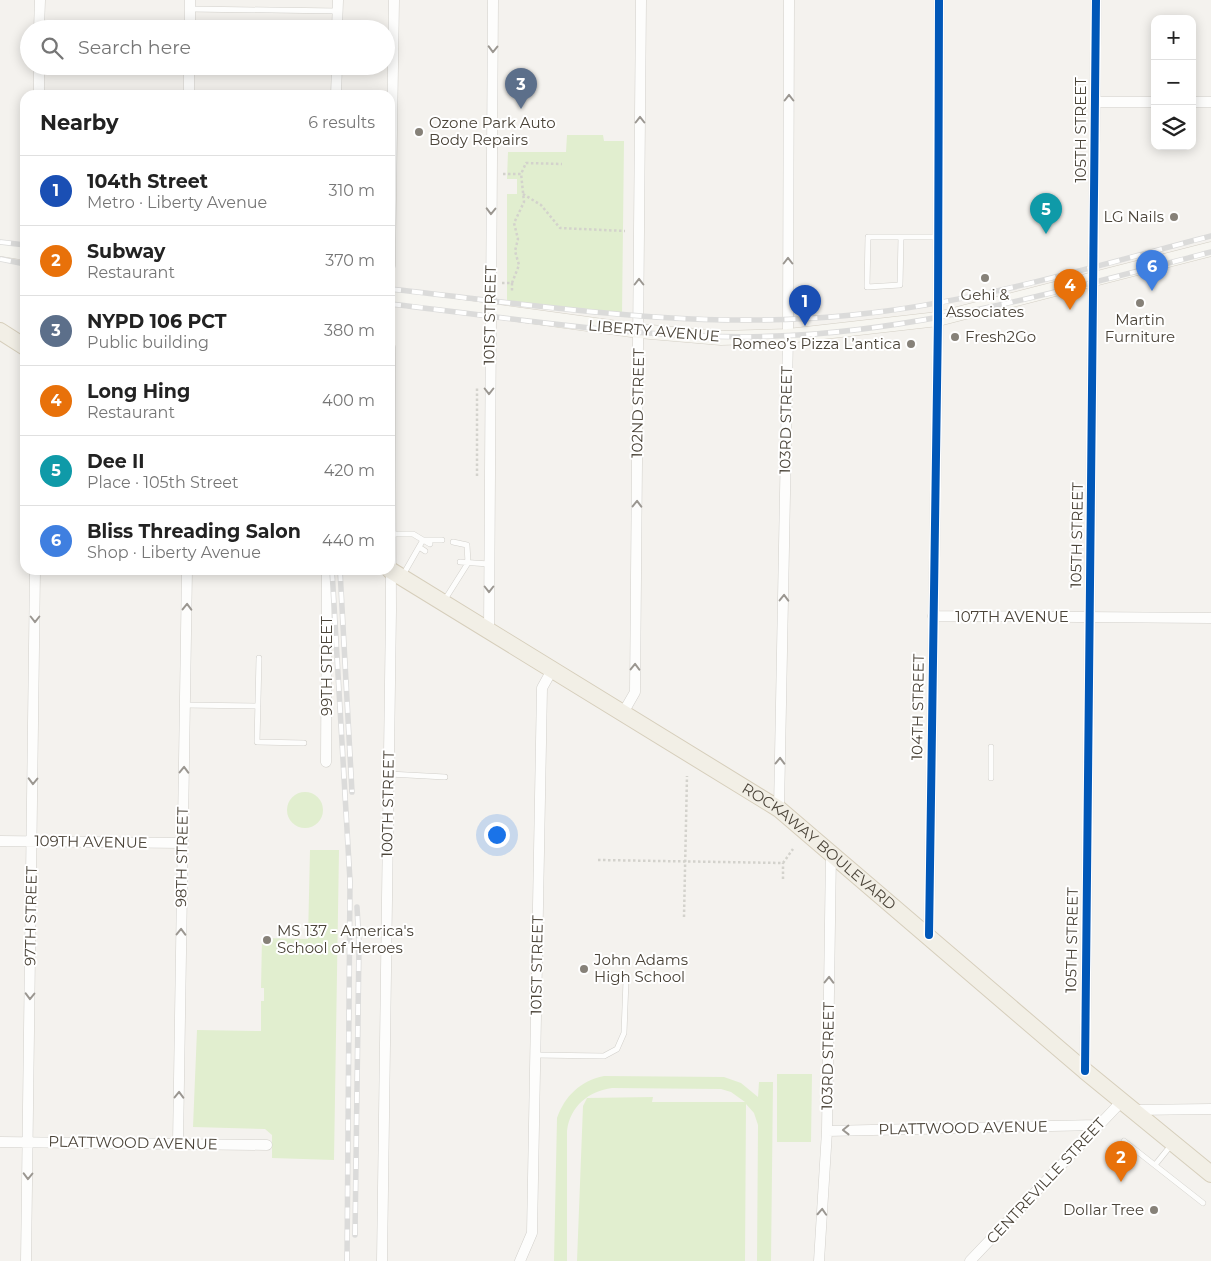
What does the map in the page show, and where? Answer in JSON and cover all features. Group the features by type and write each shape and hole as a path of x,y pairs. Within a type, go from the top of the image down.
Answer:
{"main road":[{"path":"0,331 20,344"},
{"name":"ROCKAWAY BOULEVARD","path":"395,573 779,809 929,935 1085,1071 1211,1174"}],"street":[{"path":"40,0 40,20"},
{"path":"394,0 394,20"},
{"name":"101ST STREET","path":"489,631 493,0"},
{"name":"102ND STREET","path":"623,713 634,692 641,0"},
{"name":"103RD STREET","path":"779,809 788,336 789,0"},
{"name":"104TH STREET","path":"929,935 938,318 939,0"},
{"name":"105TH STREET","path":"1085,1071 1096,0"},
{"path":"190,5 190,20"},
{"path":"337,20 338,5"},
{"path":"39,75 39,90"},
{"path":"189,75 189,90"},
{"path":"336,90 337,75"},
{"path":"393,75 393,90"},
{"path":"1095,102 1151,102"},
{"path":"1196,102 1211,102"},
{"path":"0,249 20,252"},
{"name":"LIBERTY AVENUE","path":"395,299 639,331 721,338 788,336 938,318 1211,249"},
{"name":"97TH STREET","path":"26,1261 33,841 35,575"},
{"name":"98TH STREET","path":"178,1144 187,575"},
{"name":"99TH STREET","path":"326,762 327,575"},
{"name":"100TH STREET","path":"382,1261 394,575"},
{"name":"107TH AVENUE","path":"933,616 1211,618"},
{"name":"101ST STREET","path":"520,1261 532,1233 542,688 552,670"},
{"name":"109TH AVENUE","path":"0,841 182,843"},
{"name":"103RD STREET","path":"819,1261 827,1131 831,852"},
{"path":"1126,1105 1211,1109"},
{"name":"CENTREVILLE STREET","path":"970,1261 1098,1125 1126,1105"},
{"name":"PLATTWOOD AVENUE","path":"827,1131 1098,1125"},
{"path":"1070,1126 1079,1145"},
{"name":"PLATTWOOD AVENUE","path":"0,1142 267,1145"}],"lane":[{"path":"190,5 338,5"},
{"path":"901,237 900,285 867,287 868,237 901,237 938,237"},
{"path":"395,534 413,534 430,544"},
{"path":"423,540 442,540"},
{"path":"395,571 419,547 423,540"},
{"path":"443,603 468,563 467,545 453,542"},
{"path":"419,547 425,551"},
{"path":"460,562 489,564"},
{"path":"455,569 461,573"},
{"path":"259,658 257,742 304,743"},
{"path":"185,705 258,706"},
{"path":"991,747 991,778"},
{"path":"389,774 445,777"},
{"path":"535,1055 604,1056 617,1049 624,1033 626,980"},
{"path":"1124,1141 1203,1203"},
{"path":"1154,1165 1173,1143"}],"path":[{"path":"512,292 512,283 518,265 515,251 518,239 514,223 524,202 521,173 526,163 562,164"},
{"path":"504,174 521,173"},
{"path":"523,194 541,206 560,228 624,231"},
{"path":"502,283 512,283"},
{"path":"477,388 477,484"},
{"path":"684,917 687,776"},
{"path":"783,879 783,863 793,849"},
{"path":"598,860 783,863"}],"green space":[{"path":"567,135 603,135 604,141 624,141 622,315 507,302 507,194 517,194 517,179 507,179 508,152 566,152"},
{"path":"305,792 312,793 318,797 322,803 322,817 318,823 312,827 305,828 298,827 292,823 288,817 287,810 288,803 292,797 298,793"},
{"path":"310,850 339,850 334,1160 272,1158 272,1135 265,1129 193,1127 197,1030 261,1031 261,1001 264,1001 264,988 261,988 262,938 308,939"},
{"path":"777,1074 812,1074 811,1142 777,1142"},
{"path":"604,1076 724,1077 741,1083 758,1097 759,1082 773,1082 771,1261 757,1261 758,1125 754,1113 746,1104 745,1261 577,1261 583,1106 587,1098 653,1097 652,1102 745,1102 731,1092 721,1089 612,1088 588,1096 576,1107 569,1122 567,1131 567,1261 554,1261 557,1118 564,1103 574,1091 595,1078"}],"railway":[{"path":"395,290 621,314 736,320 794,319 852,315 943,302 1033,283 1211,236"},
{"path":"0,242 20,244"},
{"path":"395,305 655,334 761,337 815,334 915,321 1014,302 1211,252"},
{"path":"0,259 20,263"},
{"path":"332,575 350,881 347,1261"},
{"path":"340,575 352,792"},
{"path":"355,1235 359,944 357,907"}],"cycle path":[{"path":"929,935 938,319 939,0"},
{"path":"1085,1071 1096,0"}],"place":[{"name":"NYPD 106 PCT","path":"521,109"},
{"name":"Ozone Park Auto Body Repairs","path":"419,132"},
{"name":"LG Nails","path":"1174,217"},
{"name":"Dee II","path":"1046,234"},
{"name":"Gehi & Associates","path":"985,278"},
{"name":"Bliss Threading Salon","path":"1152,291"},
{"name":"Martin Furniture","path":"1140,303"},
{"name":"Long Hing","path":"1070,310"},
{"name":"104th Street","path":"805,326"},
{"name":"Fresh2Go","path":"955,337"},
{"name":"Romeo’s Pizza L’antica","path":"911,344"},
{"name":"MS 137 - America's School of Heroes","path":"267,940"},
{"name":"John Adams High School","path":"584,969"},
{"name":"Subway","path":"1121,1182"},
{"name":"Dollar Tree","path":"1154,1210"}]}
